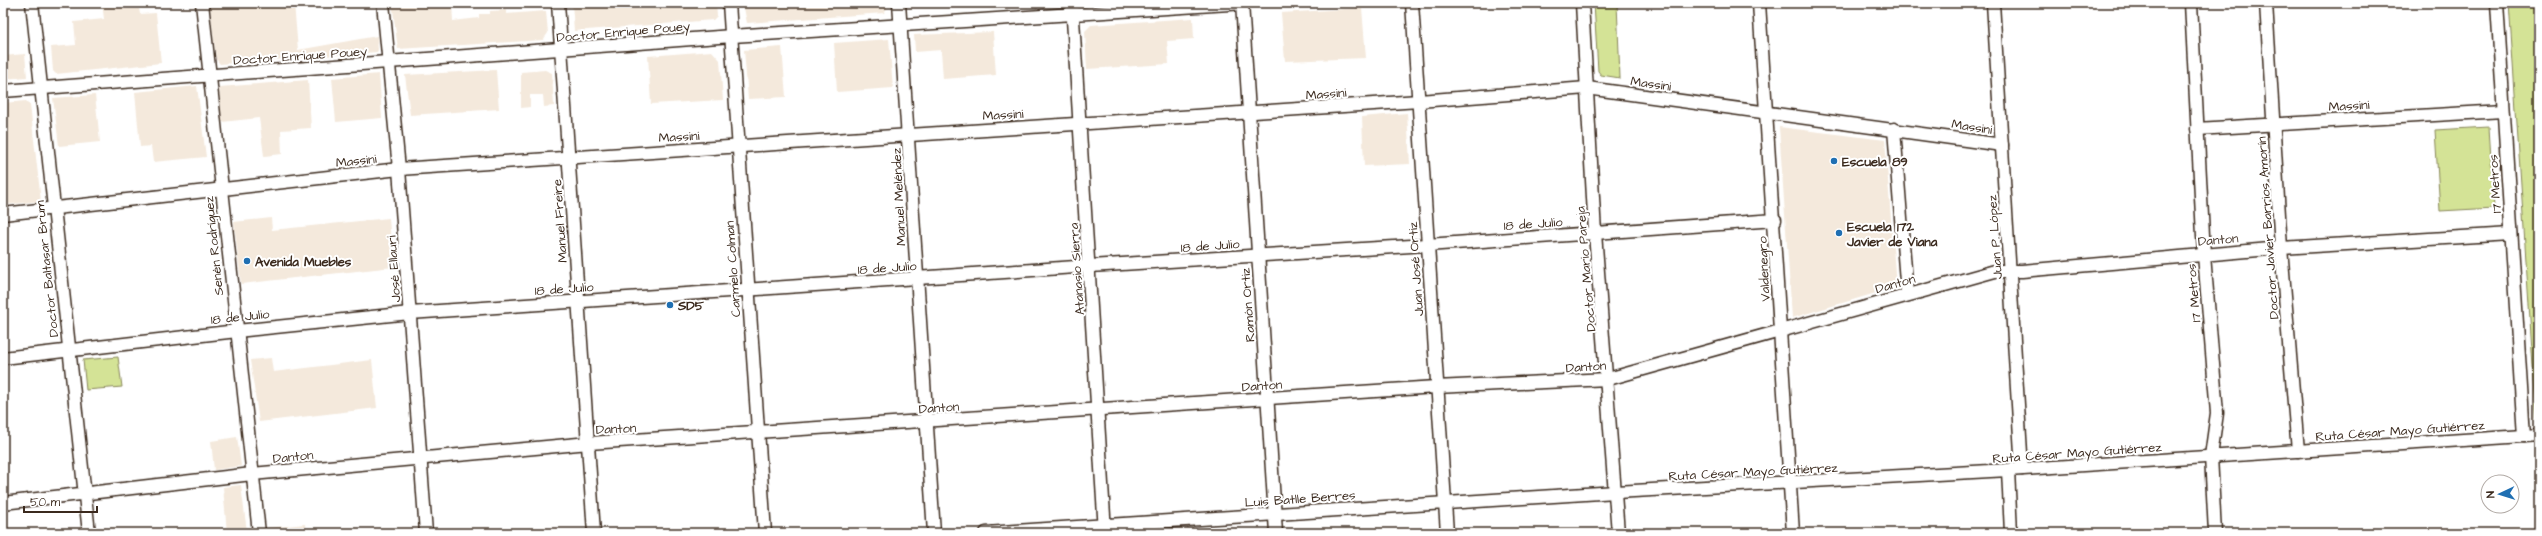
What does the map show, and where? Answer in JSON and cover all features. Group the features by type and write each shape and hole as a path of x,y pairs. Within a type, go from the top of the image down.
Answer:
{"street":[{"name":"Doctor Baltasar Brum","path":"32,3 42,88 68,351 89,533"},
{"name":"Senén Rodríguez","path":"202,3 259,533"},
{"name":"José Ellauri","path":"383,3 400,169 426,533"},
{"name":"Manuel Freire","path":"558,3 594,533"},
{"name":"Carmelo Colman","path":"730,3 747,290 765,533"},
{"name":"Manuel Meléndez","path":"899,3 909,134 934,533"},
{"name":"Ramón Ortiz","path":"1242,3 1276,533"},
{"name":"Doctor Enrique Pouey","path":"3,91 732,36 901,25 1073,8 1245,3"},
{"name":"Juan José Ortiz","path":"1412,3 1436,387 1447,533"},
{"name":"Doctor Mario Pareja","path":"1582,3 1595,233 1608,379 1618,533"},
{"name":"Valdenegro","path":"1759,3 1793,533"},
{"name":"Juan P. López","path":"1993,3 2011,272 2022,469"},
{"name":"17 Metros","path":"2191,3 2204,255 2217,413 2211,456 2215,533"},
{"name":"Doctor Javier Barrios Amorín","path":"2266,3 2281,248 2298,450"},
{"name":"17 Metros","path":"2497,3 2524,436"},
{"name":"Atanasio Sierra","path":"1073,8 1105,529"},
{"name":"Massini","path":"3,214 400,169 569,156 1418,101 1587,88 2002,145"},
{"name":"Massini","path":"2197,129 2503,111"},
{"path":"1894,129 1907,294"},
{"name":"18 de Julio","path":"3,358 237,330 410,313 1090,266 1427,245 1774,220"},
{"name":"Danton","path":"3,503 85,495 252,474 421,457 589,443 927,422 1098,409 1436,387 1608,379 1907,294 1995,271 2011,272 2281,248 2511,234"},
{"name":"Ruta César Mayo Gutiérrez","path":"1616,492 1790,484 2539,435"},
{"path":"2008,470 2011,533"},
{"name":"Luis Batlle Berres","path":"986,533 1105,529 1274,514 1616,492"}],"shaded area":[{"path":"102,3 138,3 140,14 156,13 161,63 56,74 53,71 51,47 76,45 74,22 104,19"},
{"path":"254,3 294,3 298,50 377,36 378,50 377,52 220,64 216,59 210,7"},
{"path":"392,3 452,3 453,21 479,18 479,14 490,14 490,11 506,10 506,14 546,11 548,33 543,40 398,49"},
{"path":"572,3 716,3 717,16 713,20 574,31"},
{"path":"743,3 887,3 887,8 884,13 747,23"},
{"path":"1362,8 1366,58 1285,61 1281,13"},
{"path":"1193,18 1194,39 1167,41 1169,64 1087,69 1085,31 1091,25"},
{"path":"993,32 996,75 943,79 941,50 915,52 914,35"},
{"path":"889,39 893,88 837,92 834,43"},
{"path":"782,47 786,97 748,99 744,50"},
{"path":"712,51 720,60 723,100 651,104 648,56"},
{"path":"25,54 27,77 3,79 3,56"},
{"path":"496,70 499,109 410,115 405,75"},
{"path":"545,70 552,73 554,106 544,107 543,95 530,95 530,107 521,108 521,72"},
{"path":"379,74 382,118 336,122 332,78"},
{"path":"308,80 311,128 281,130 282,154 264,156 259,118 222,122 219,87"},
{"path":"197,86 206,157 153,162 151,146 140,147 135,92"},
{"path":"95,95 100,142 59,146 53,98"},
{"path":"26,101 30,105 41,201 3,205 3,103"},
{"path":"1407,113 1410,164 1364,166 1362,117"},
{"name":"Escuela 172 Javier de Viana","path":"1779,127 1885,140 1896,287 1792,318"},
{"path":"271,218 272,230 389,218 393,267 241,284 234,222"},
{"path":"271,358 273,372 372,360 377,408 259,422 250,360"},
{"path":"237,437 241,466 214,470 211,441"},
{"path":"241,485 247,532 227,533 223,487"},
{"path":"305,524 306,533 268,533 268,528"}],"green space":[{"path":"1594,3 1617,3 1620,78 1601,75 1598,71"},
{"path":"2509,3 2539,3 2539,426 2537,426"},
{"path":"2489,127 2494,208 2440,211 2435,130"},
{"path":"118,357 122,387 86,390 83,360"}],"place":[{"name":"Escuela 89","path":"1834,161"},
{"name":"Escuela 172 Javier de Viana","path":"1839,233"},
{"name":"Avenida Muebles","path":"247,261"},
{"name":"SD5","path":"670,305"}]}
